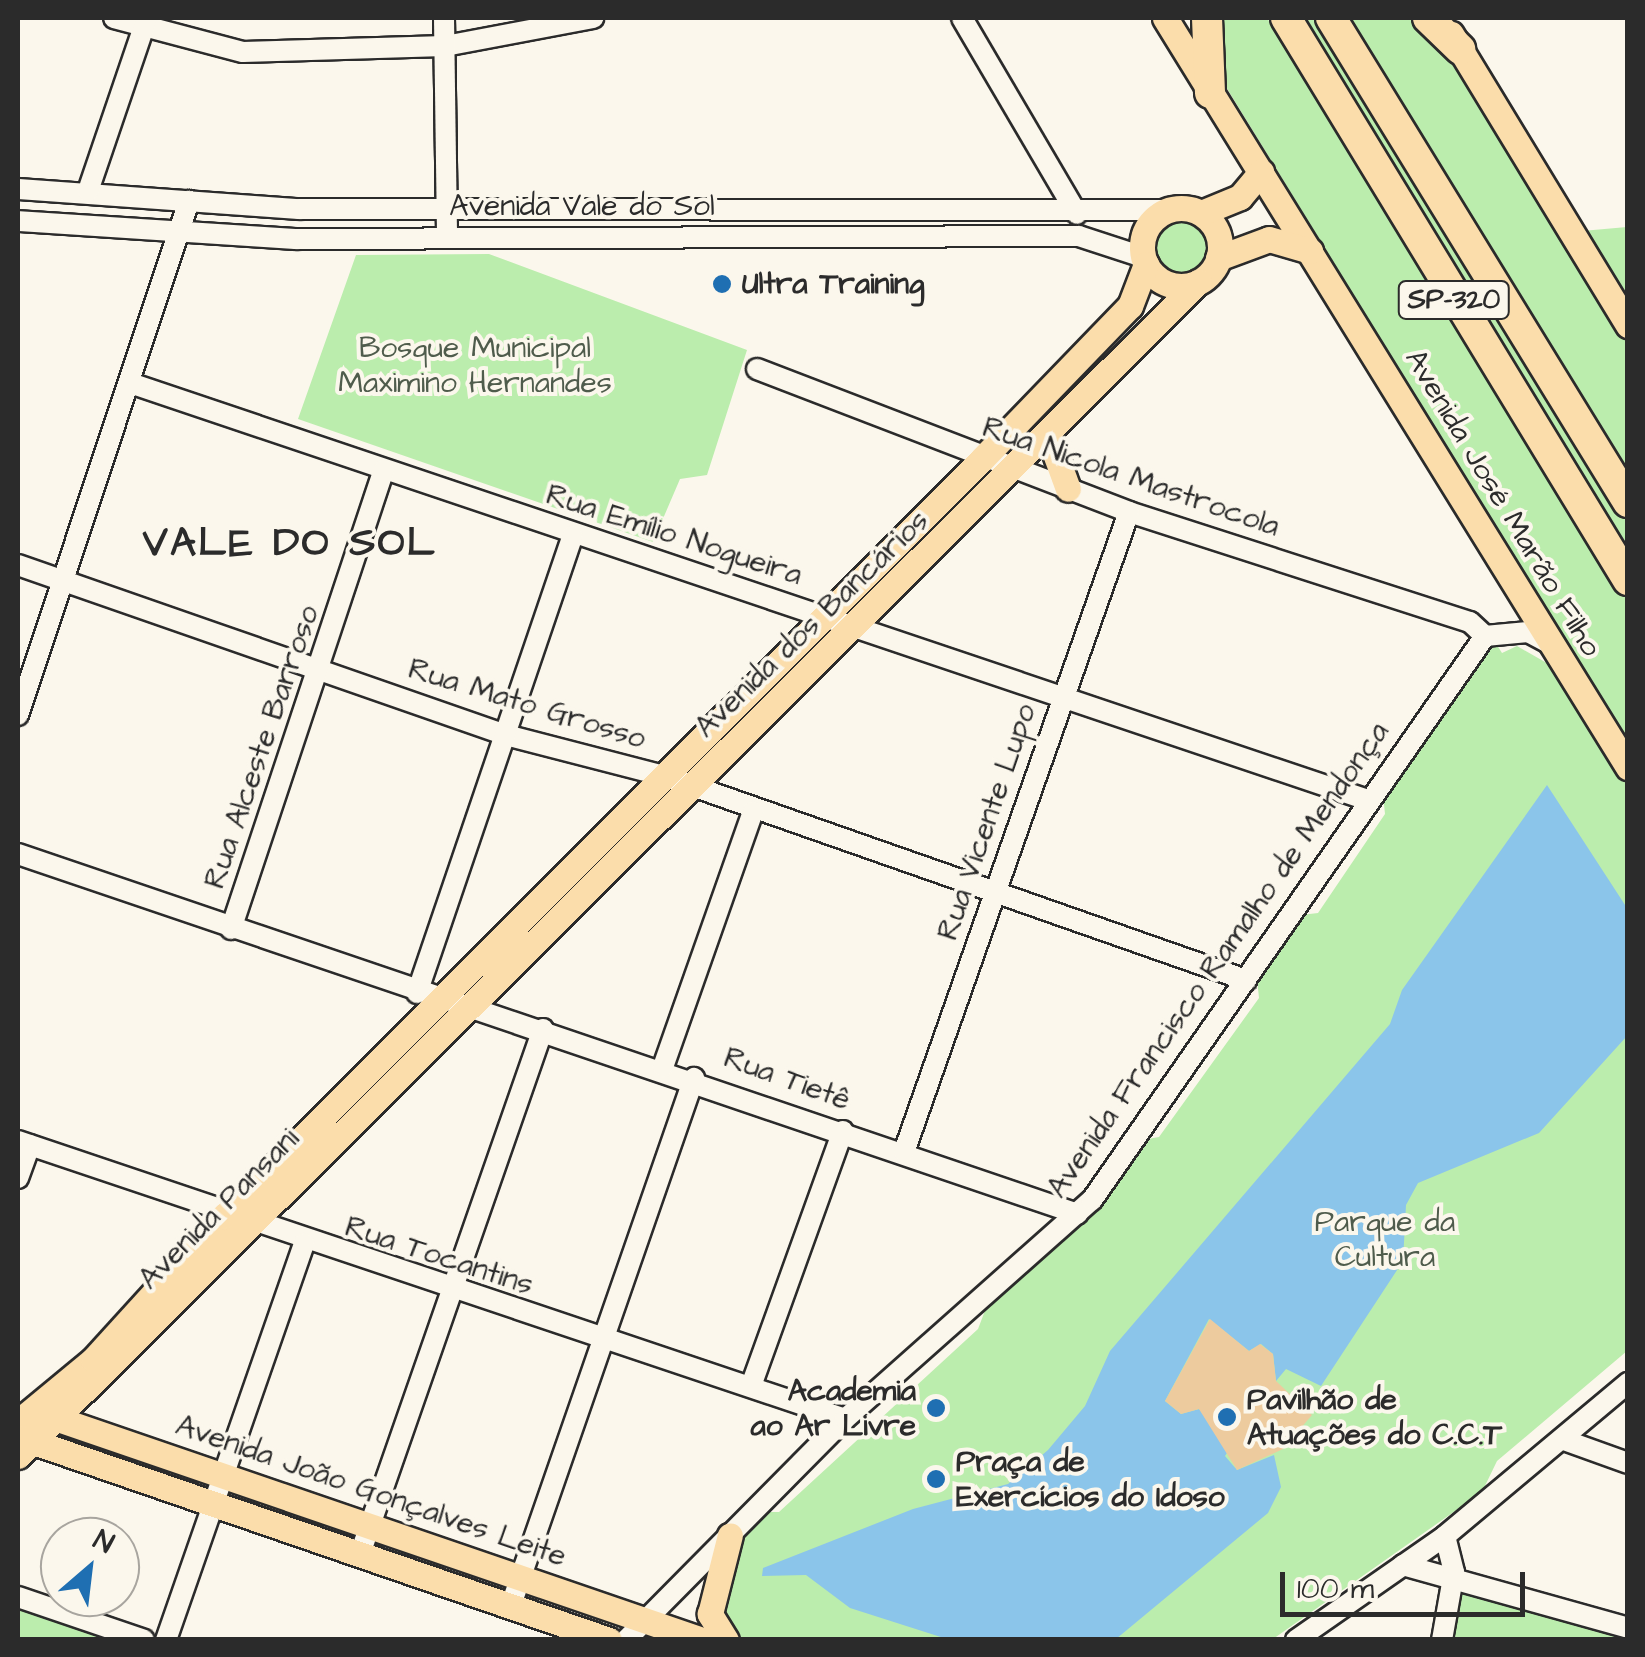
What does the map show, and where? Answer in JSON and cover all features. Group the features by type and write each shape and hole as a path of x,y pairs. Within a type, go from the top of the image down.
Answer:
{"highway":[{"path":"1207,18 1210,93"},
{"name":"SP-320","path":"1286,18 1628,580"},
{"name":"SP-320","path":"1331,18 1628,502"},
{"path":"1428,18 1460,49"}],"main road":[{"name":"Avenida José Marão Filho","path":"1165,18 1628,767"},
{"path":"1441,18 1628,325"},
{"path":"1260,172 1240,197 1200,213 1167,210 1149,224 1145,261 1174,285 1198,282 1218,258 1269,239 1310,251"},
{"path":"1200,213 1215,228 1218,258"},
{"name":"Avenida dos Bancários","path":"445,1003 1130,306 1145,261"},
{"name":"Avenida dos Bancários","path":"471,1012 854,625 1016,470 1198,282"},
{"path":"1049,436 1068,489"},
{"name":"Avenida Pansani","path":"22,1428 235,1220 445,1003"},
{"name":"Avenida Pansani","path":"58,1419 235,1220 471,1012"},
{"name":"Avenida João Gonçalves Leite","path":"22,1428 58,1419 702,1640"},
{"name":"Avenida João Gonçalves Leite","path":"22,1428 134,1476 610,1640"},
{"path":"134,1476 148,1450"},
{"path":"286,1528 297,1500"},
{"path":"726,1640 710,1614 730,1535"},
{"path":"447,1584 456,1555"}],"street":[{"path":"114,18 145,22 243,52 445,46 593,18"},
{"path":"444,18 448,236"},
{"path":"962,18 1076,207 1079,236"},
{"path":"88,192 145,22"},
{"path":"19,226 22,189"},
{"name":"Avenida Vale do Sol","path":"22,189 188,201 447,206 1167,210"},
{"path":"18,715 133,384 188,201"},
{"path":"804,206 804,236"},
{"path":"913,206 913,236"},
{"name":"Avenida Vale do Sol","path":"19,226 448,236 1079,236 1145,261"},
{"name":"Rua Nicola Mastrocola","path":"757,369 982,459 1129,512 1470,622 1485,636"},
{"name":"Rua Emílio Nogueira","path":"133,384 573,536 824,614 1368,800"},
{"name":"Rua Alceste Barroso","path":"232,928 321,671 384,470"},
{"name":"Rua Vicente Lupo","path":"904,1152 1129,512"},
{"path":"417,993 573,536"},
{"name":"Rua Mato Grosso","path":"18,565 506,734 664,776 690,789 1246,980"},
{"path":"1485,636 1528,632 1552,644"},
{"name":"Avenida Francisco Ramalho de Mendonça","path":"626,1640 845,1419 1078,1214 1485,636"},
{"path":"663,1066 754,811"},
{"path":"18,854 445,1003"},
{"name":"Rua Tietê","path":"445,1003 543,1028 663,1066 1078,1214"},
{"path":"360,1554 543,1028"},
{"path":"510,1606 694,1078"},
{"path":"751,1386 843,1131"},
{"path":"18,1178 24,1143"},
{"name":"Rua Tocantins","path":"24,1143 235,1220 845,1419"},
{"path":"166,1640 304,1243"},
{"path":"1296,1640 1445,1536 1628,1383"},
{"path":"1564,1440 1628,1463"},
{"path":"1442,1640 1454,1572 1445,1536"},
{"path":"1403,1564 1454,1572 1628,1628"},
{"path":"18,1597 144,1640"}],"green space":[{"path":"1213,18 1267,18 1627,599 1627,742 1215,69"},
{"path":"1297,18 1322,18 1627,516 1627,561"},
{"path":"1350,18 1422,18 1431,26 1627,338 1627,472"},
{"path":"1181,214 1194,216 1204,224 1212,234 1212,260 1204,270 1194,278 1181,280 1168,278 1158,270 1150,260 1148,247 1150,234 1158,224 1168,216"},
{"path":"1627,227 1627,303 1582,231"},
{"name":"Bosque Municipal Maximino Hernandes","path":"489,254 747,350 707,475 680,479 653,542 298,419 356,255"},
{"name":"Parque da Cultura","path":"1495,642 1502,653 1517,646 1552,666 1627,784 1627,1351 1497,1461 1482,1492 1273,1639 734,1637 715,1601 722,1563 759,1512 779,1512 978,1329 986,1308 1085,1216 1142,1140 1159,1137 1259,998 1257,979 1301,915 1318,913 1385,814 1383,795"},
{"path":"1473,1587 1628,1637 1627,1640 1451,1640 1460,1596"},
{"path":"18,1606 40,1614 40,1617 114,1639 18,1639"}],"water":[{"path":"1547,785 1627,908 1627,1036 1539,1133 1418,1183 1406,1205 1403,1261 1321,1386 1286,1369 1276,1381 1273,1354 1261,1344 1249,1351 1209,1319 1165,1401 1181,1414 1199,1409 1231,1447 1225,1456 1237,1470 1274,1455 1281,1487 1268,1513 1116,1639 947,1639 850,1608 806,1575 762,1576 763,1568 913,1509 1008,1484 1048,1450 1085,1406 1110,1351 1390,1024 1402,990"}],"building":[{"path":"1210,1319 1249,1351 1260,1344 1273,1354 1276,1381 1312,1415 1283,1449 1237,1470 1199,1409 1181,1414 1165,1401"}],"place":[{"name":"Ultra Training","path":"722,284"},
{"name":"Academia ao Ar Livre","path":"936,1408"},
{"name":"Pavilhão de Atuações do C.C.T","path":"1227,1417"},
{"name":"Praça de Exercícios do Idoso","path":"936,1479"}],"district":[{"name":"VALE DO SOL","path":"290,544"}]}
